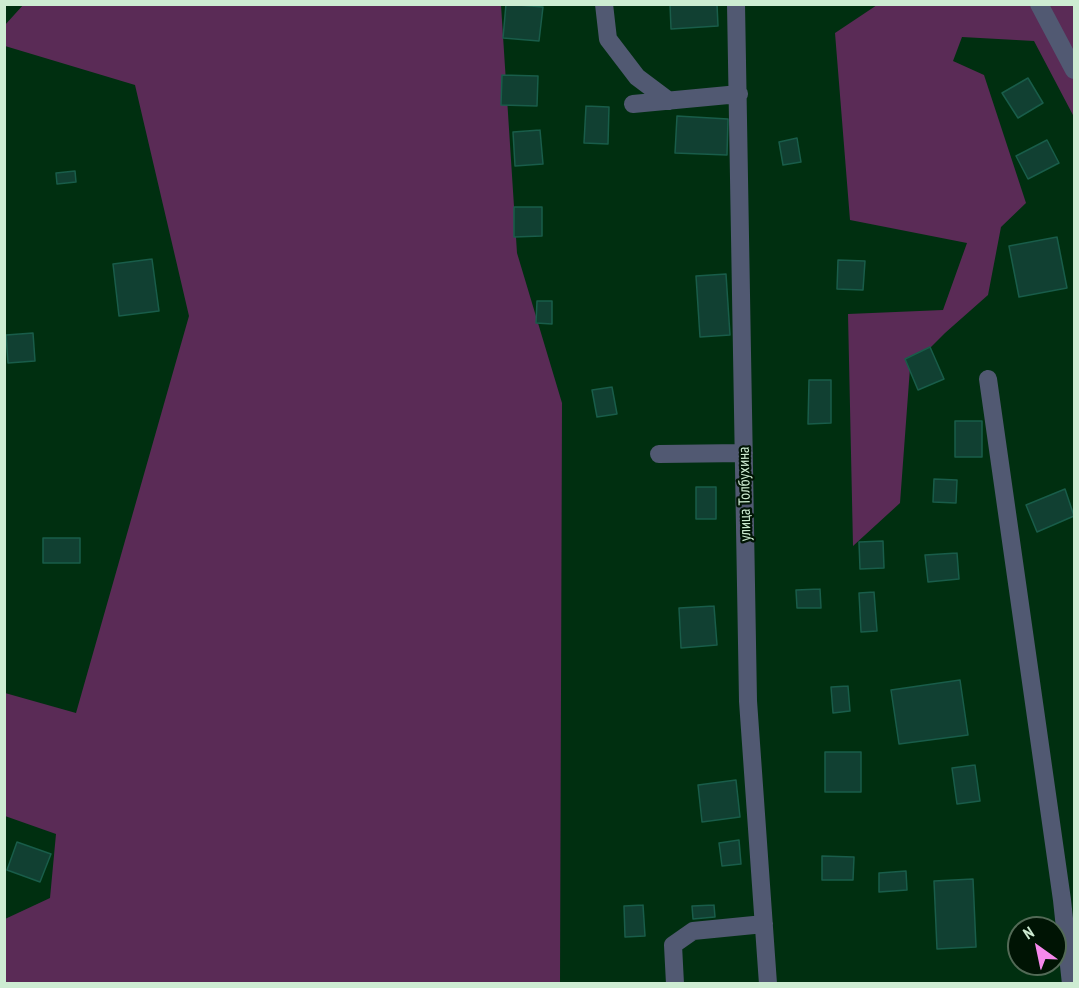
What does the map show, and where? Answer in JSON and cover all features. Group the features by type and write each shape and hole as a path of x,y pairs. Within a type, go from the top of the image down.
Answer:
{"street":[{"path":"604,4 608,39 637,77 669,101"},
{"name":"улица Толбухина","path":"736,4 748,701 768,984"},
{"path":"1040,4 1074,70"},
{"path":"633,104 739,94"},
{"path":"988,379 1068,899 1071,984"},
{"path":"659,454 744,453"},
{"path":"675,984 673,945 693,931 764,924"}],"shaded area":[{"path":"24,4 501,5 517,253 562,403 560,983 5,983 5,919 50,898 56,834 5,816 5,693 76,713 189,316 135,85 5,46 5,25"},
{"path":"877,5 1074,5 1074,117 1034,41 962,37 953,61 984,75 1026,203 1001,227 988,295 910,368 900,503 853,546 848,314 943,310 967,243 850,220 835,33"}],"building":[{"path":"506,4 543,7 539,41 503,38"},
{"path":"670,4 717,4 718,26 671,29"},
{"path":"502,75 538,76 537,106 501,105"},
{"path":"1028,78 1043,103 1018,118 1002,93"},
{"path":"586,106 609,107 608,144 584,143"},
{"path":"677,116 728,119 727,155 675,153"},
{"path":"540,130 543,164 515,166 513,132"},
{"path":"797,138 801,162 783,165 779,142"},
{"path":"1047,140 1059,163 1028,179 1016,156"},
{"path":"75,171 76,182 57,184 56,173"},
{"path":"514,207 542,207 542,236 514,237"},
{"path":"1057,237 1067,288 1019,297 1009,246"},
{"path":"152,259 159,311 119,316 113,264"},
{"path":"838,260 865,261 863,290 837,289"},
{"path":"726,274 730,335 700,337 696,276"},
{"path":"537,301 552,301 552,324 536,323"},
{"path":"33,333 35,361 8,363 6,335"},
{"path":"930,347 944,379 918,390 905,359"},
{"path":"809,380 831,380 831,423 808,424"},
{"path":"612,387 617,414 597,417 592,390"},
{"path":"955,421 982,421 982,457 955,457"},
{"path":"934,479 957,480 956,503 933,502"},
{"path":"696,487 716,487 716,519 696,519"},
{"path":"1065,489 1074,516 1037,532 1026,505"},
{"path":"43,538 80,538 80,563 43,563"},
{"path":"883,541 884,568 860,569 859,542"},
{"path":"957,553 959,579 928,582 925,555"},
{"path":"820,589 821,608 797,608 796,590"},
{"path":"874,592 877,631 861,632 859,593"},
{"path":"714,606 717,645 681,648 679,608"},
{"path":"960,680 968,735 899,744 891,690"},
{"path":"848,686 850,711 833,713 831,687"},
{"path":"825,752 861,752 861,792 825,792"},
{"path":"975,765 980,801 957,804 952,768"},
{"path":"736,780 740,817 702,822 698,785"},
{"path":"739,840 741,864 722,866 719,843"},
{"path":"17,842 51,854 40,882 7,870"},
{"path":"822,856 854,857 853,880 822,880"},
{"path":"906,871 907,890 879,892 879,873"},
{"path":"973,879 976,947 937,949 934,881"},
{"path":"643,905 645,936 625,937 624,906"},
{"path":"714,905 715,917 693,919 692,906"}]}
